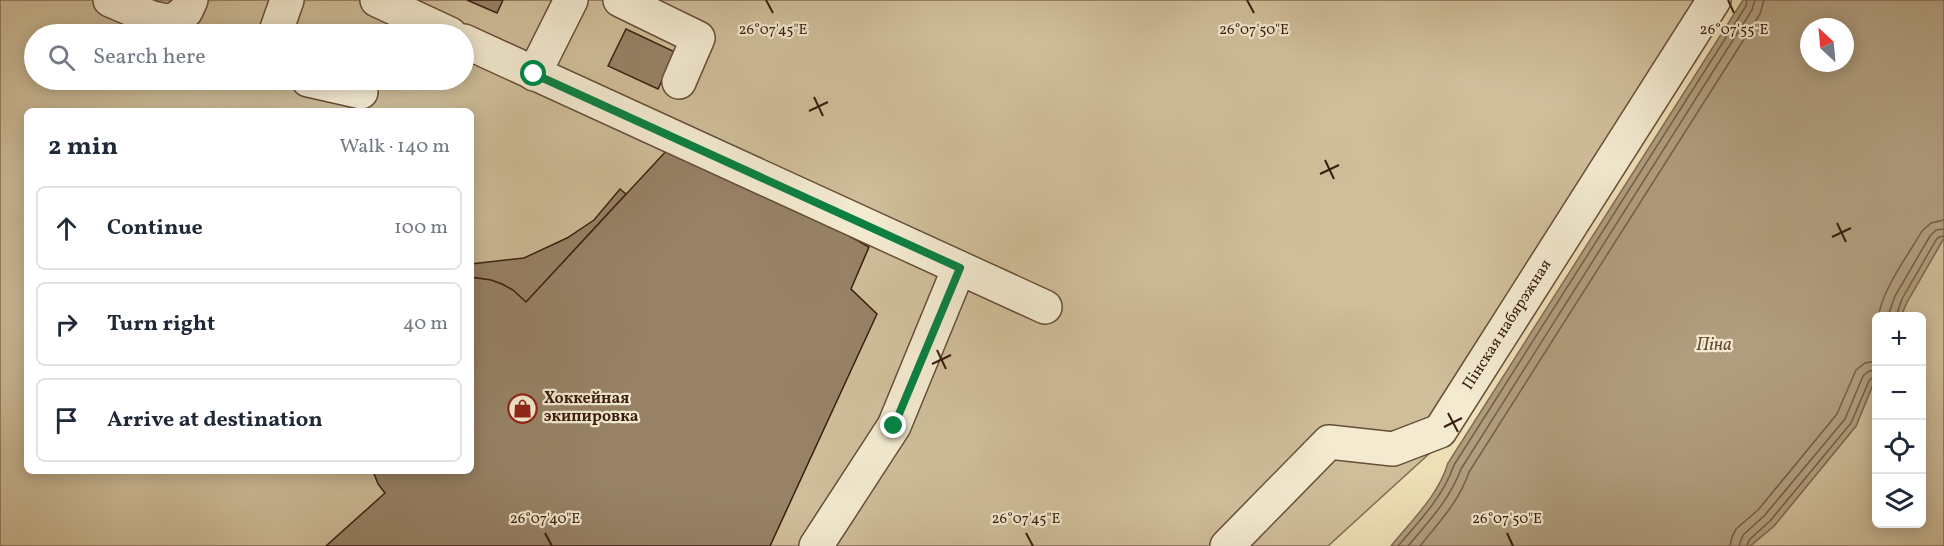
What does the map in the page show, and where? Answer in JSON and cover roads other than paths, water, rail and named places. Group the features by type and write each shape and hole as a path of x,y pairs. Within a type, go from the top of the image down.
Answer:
{"street":[{"path":"110,0 152,18 171,22 186,11 191,0"},
{"path":"278,24 287,0"},
{"path":"377,0 429,24"},
{"path":"534,74 571,0"},
{"path":"620,0 698,38 679,82"},
{"name":"Пінская набярэжная","path":"1227,546 1329,442 1393,449 1440,432 1714,0"},
{"path":"474,46 1045,307"},
{"path":"352,90 361,92"},
{"path":"816,546 894,426 960,268"}],"water":[{"name":"Піна","path":"1743,0 1944,0 1944,238 1903,312 1872,312 1872,387 1856,426 1774,526 1750,546 1391,546 1431,497 1448,463"}],"place":[{"name":"Хоккейная экипировка","path":"523,408"}]}
